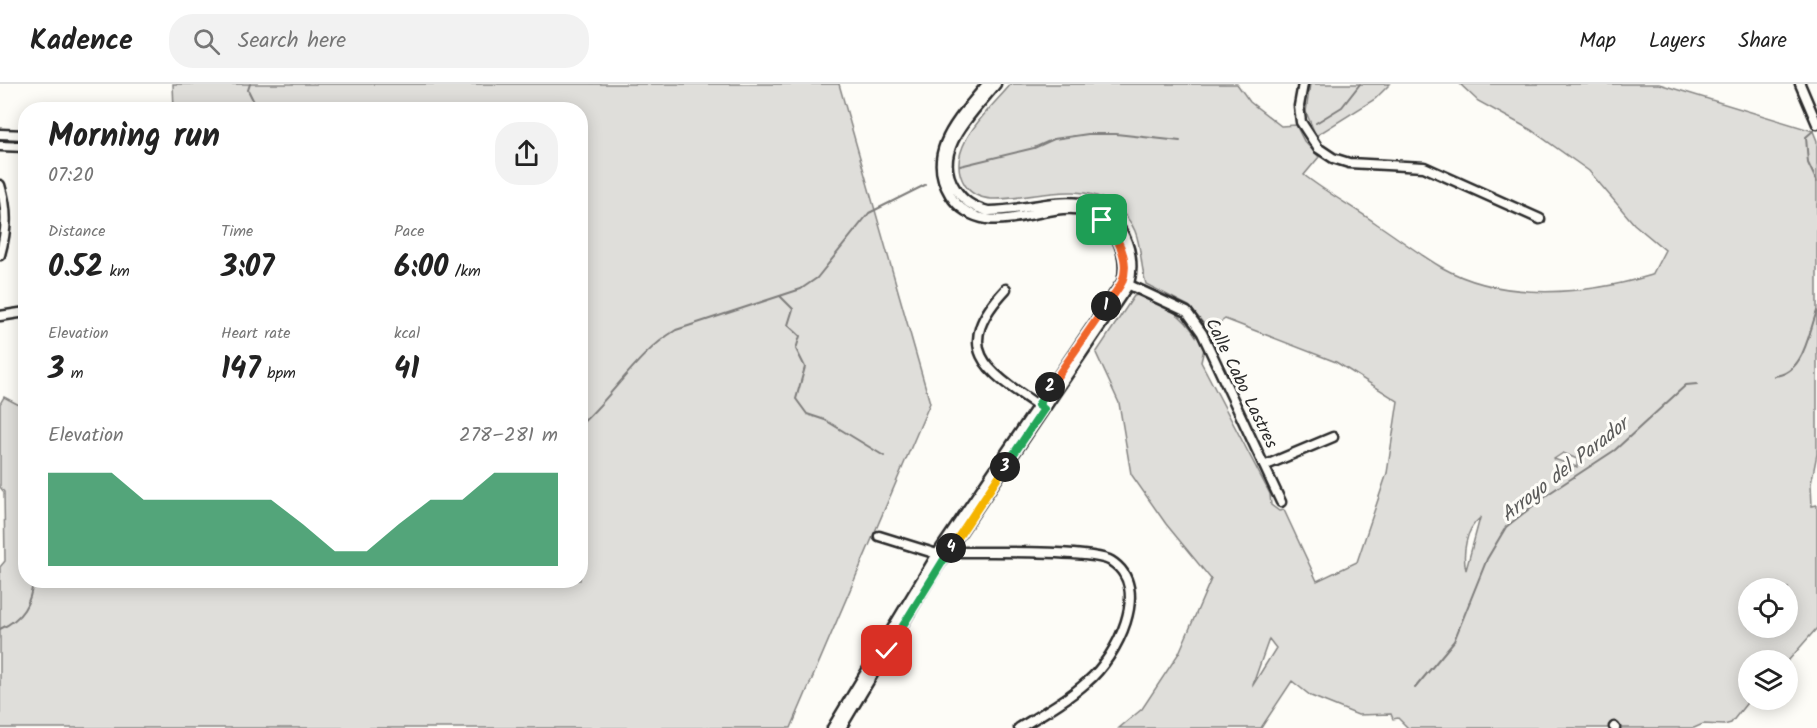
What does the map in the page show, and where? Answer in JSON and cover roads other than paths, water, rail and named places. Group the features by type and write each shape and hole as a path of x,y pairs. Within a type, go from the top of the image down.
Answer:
{"street":[{"path":"987,84 954,126 943,145 939,167 945,186 955,202 974,216 987,219 1061,208 1078,209 1092,214 1102,220 1116,237 1124,264 1126,283"},
{"path":"832,728 938,554 1126,283 1131,262 1128,244 1116,222 1096,207 1080,202 1060,201 988,212 976,208 961,198 951,183 946,166 950,148 996,84"},
{"path":"1303,84 1299,106 1301,122 1318,148 1333,158 1349,163 1424,166 1540,219"},
{"path":"1800,84 1817,124"},
{"path":"0,134 18,135"},
{"path":"0,146 18,147"},
{"path":"0,185 5,201 6,231 0,255"},
{"name":"Calle Cabo Lastres","path":"1126,283 1187,312 1202,333 1281,502"},
{"path":"1006,289 985,311 979,336 979,356 990,372 1041,407"},
{"path":"0,316 18,313"},
{"path":"841,728 951,547 1041,407"},
{"path":"1264,466 1333,437"},
{"path":"879,536 938,554"},
{"path":"951,547 962,552 1087,555 1110,560 1126,573 1132,602 1114,648 1089,681 1019,728"}],"waterway":[{"path":"250,84 248,90 254,102"},
{"path":"1316,123 1342,107 1360,84"},
{"name":"Arroyo del Parador","path":"1814,130 1806,137 1808,163 1817,182"},
{"path":"960,166 1034,148 1054,139 1088,134 1116,134 1180,141"},
{"path":"588,417 649,351 676,330 801,289 817,278 869,213 925,185"},
{"path":"781,297 793,309 788,325 800,336 796,349 805,367 796,399 807,414 825,420 884,456"},
{"name":"Arroyo del Parador","path":"1774,376 1784,374 1798,361 1817,311"},
{"name":"Arroyo del Parador","path":"1415,688 1454,641 1487,559 1506,527 1548,494 1615,450 1686,385 1697,384"},
{"path":"0,629 8,625 24,610 32,588"}]}
